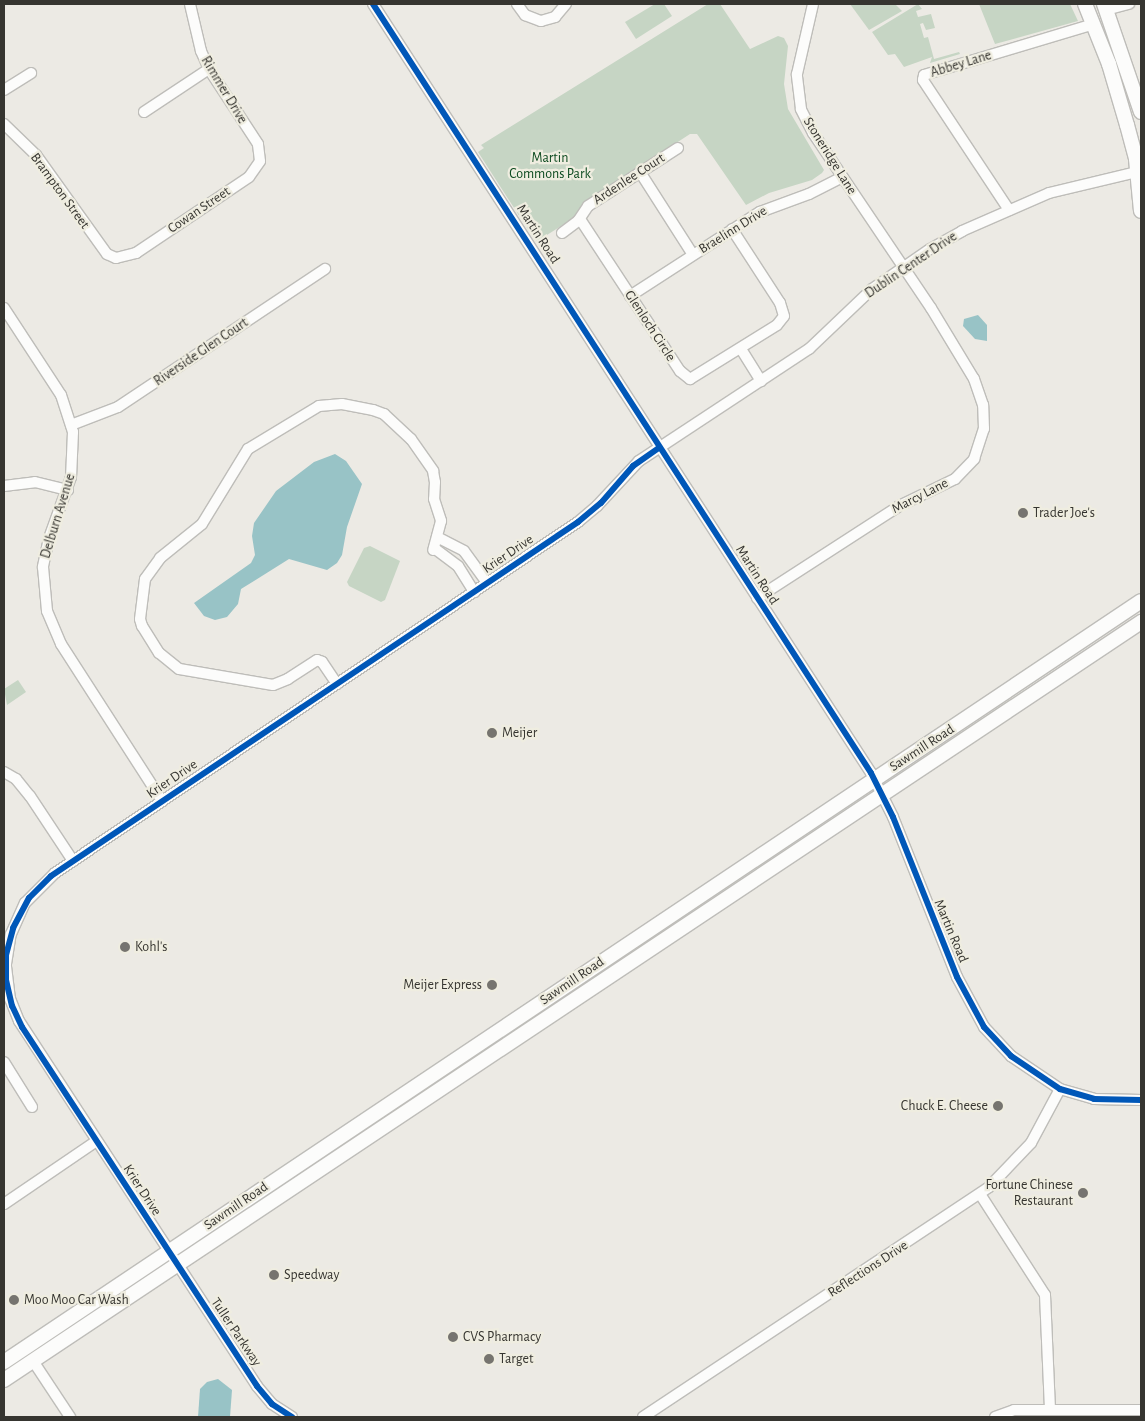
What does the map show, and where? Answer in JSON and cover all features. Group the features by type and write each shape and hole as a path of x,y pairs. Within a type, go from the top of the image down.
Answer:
{"main road":[{"path":"1086,4 1122,103 1140,171 1141,211"},
{"path":"1105,7 1141,112"},
{"name":"Sawmill Road","path":"4,1362 1141,601"},
{"name":"Sawmill Road","path":"4,1380 1141,622"}],"street":[{"name":"Rimmer Drive","path":"190,4 201,51 209,69 258,144"},
{"name":"Martin Road","path":"373,4 882,793 975,1014 1010,1056 1060,1089 1094,1100 1141,1100"},
{"path":"517,4 528,17 545,20 557,15 566,4"},
{"name":"Stoneridge Lane","path":"813,4 798,67 798,99 809,126 904,266"},
{"path":"1105,7 1129,4"},
{"name":"Abbey Lane","path":"1009,210 924,80 924,75 1094,24"},
{"path":"144,112 209,69"},
{"path":"4,90 31,72"},
{"name":"Brampton Street","path":"4,124 53,178 98,245 116,258"},
{"name":"Cowan Street","path":"116,258 136,254 249,177 260,162 258,144"},
{"name":"Ardenlee Court","path":"562,233 580,219 588,206 678,148"},
{"name":"Dublin Center Drive","path":"659,448 809,349 865,294 904,266 952,236 1009,210 1067,187 1140,171"},
{"path":"640,172 693,255"},
{"name":"Braelinn Drive","path":"630,296 767,208 809,194 842,176"},
{"name":"Glenloch Circle","path":"580,219 687,379 698,377 777,325 784,313 732,229"},
{"name":"Marcy Lane","path":"757,598 899,506 955,479 978,450 984,414 977,387 904,266"},
{"name":"Riverside Glen Court","path":"71,425 118,407 326,269"},
{"name":"Delburn Avenue","path":"4,308 58,390 71,425 73,466 68,490 49,538 43,567 47,611 61,644 162,801"},
{"path":"741,349 761,381"},
{"path":"337,684 322,662 317,660 288,680 273,685 179,669 159,653 140,619 145,578 151,568 202,524 239,461 254,444 319,406 342,404 384,414 410,439 433,471 434,499 441,521 434,549 458,566 474,592"},
{"name":"Krier Drive","path":"168,1252 95,1142 15,1014 6,979 6,938 29,898 44,881 73,861 586,516 630,469 659,448"},
{"path":"4,486 35,482 68,490"},
{"path":"437,537 464,551 488,583"},
{"path":"4,772 16,779 30,796 73,861"},
{"path":"4,1062 32,1107"},
{"name":"Reflections Drive","path":"643,1417 980,1194 1025,1152 1060,1089"},
{"path":"4,1204 95,1142"},
{"path":"980,1194 1045,1295 1050,1410"},
{"name":"Tuller Parkway","path":"168,1252 265,1396 292,1417"},
{"path":"33,1361 70,1417"},
{"path":"995,1417 1014,1410 1141,1410"}],"green space":[{"path":"655,4 664,4 672,16 636,39 625,22"},
{"name":"Martin Commons Park","path":"708,4 720,4 750,49 778,36 784,38 788,46 784,84 788,109 824,170 822,173 812,180 769,193 746,205 697,134 690,134 586,202 572,219 536,242 478,152 484,148 481,145"},
{"path":"850,4 895,4 902,11 869,30"},
{"path":"918,4 922,9 916,11 918,17 931,14 935,28 926,30 923,23 920,24 924,38 928,37 934,59 959,52 960,54 930,63 932,57 904,67 895,54 888,55 872,32"},
{"path":"979,4 1070,4 1078,21 995,44"},
{"path":"370,546 400,561 385,600 381,602 349,586 347,582 364,548"},
{"path":"18,680 26,692 7,705 4,689"}],"water":[{"path":"978,315 987,325 987,341 975,339 963,326 964,319"},
{"path":"335,454 346,461 362,484 347,527 342,555 337,563 327,570 289,559 241,589 238,604 227,617 215,620 204,616 194,603 251,563 255,555 252,536 254,523 276,491 314,462"},
{"path":"218,1379 232,1390 230,1417 198,1417 200,1389 207,1382"}],"cycle path":[{"path":"373,4 871,773 893,817 957,977 984,1027 1011,1056 1060,1089 1094,1099 1141,1100"},
{"path":"292,1417 272,1404 257,1386 22,1027 12,1006 6,979 6,955 13,928 29,898 51,876 578,522 601,503 633,466 659,448"}],"place":[{"name":"Trader Joe's","path":"1023,513"},
{"name":"Meijer","path":"492,733"},
{"name":"Kohl's","path":"125,947"},
{"name":"Meijer Express","path":"492,985"},
{"name":"Chuck E. Cheese","path":"998,1106"},
{"name":"Fortune Chinese Restaurant","path":"1083,1193"},
{"name":"Speedway","path":"274,1275"},
{"name":"Moo Moo Car Wash","path":"14,1300"},
{"name":"CVS Pharmacy","path":"453,1337"},
{"name":"Target","path":"489,1359"}]}
